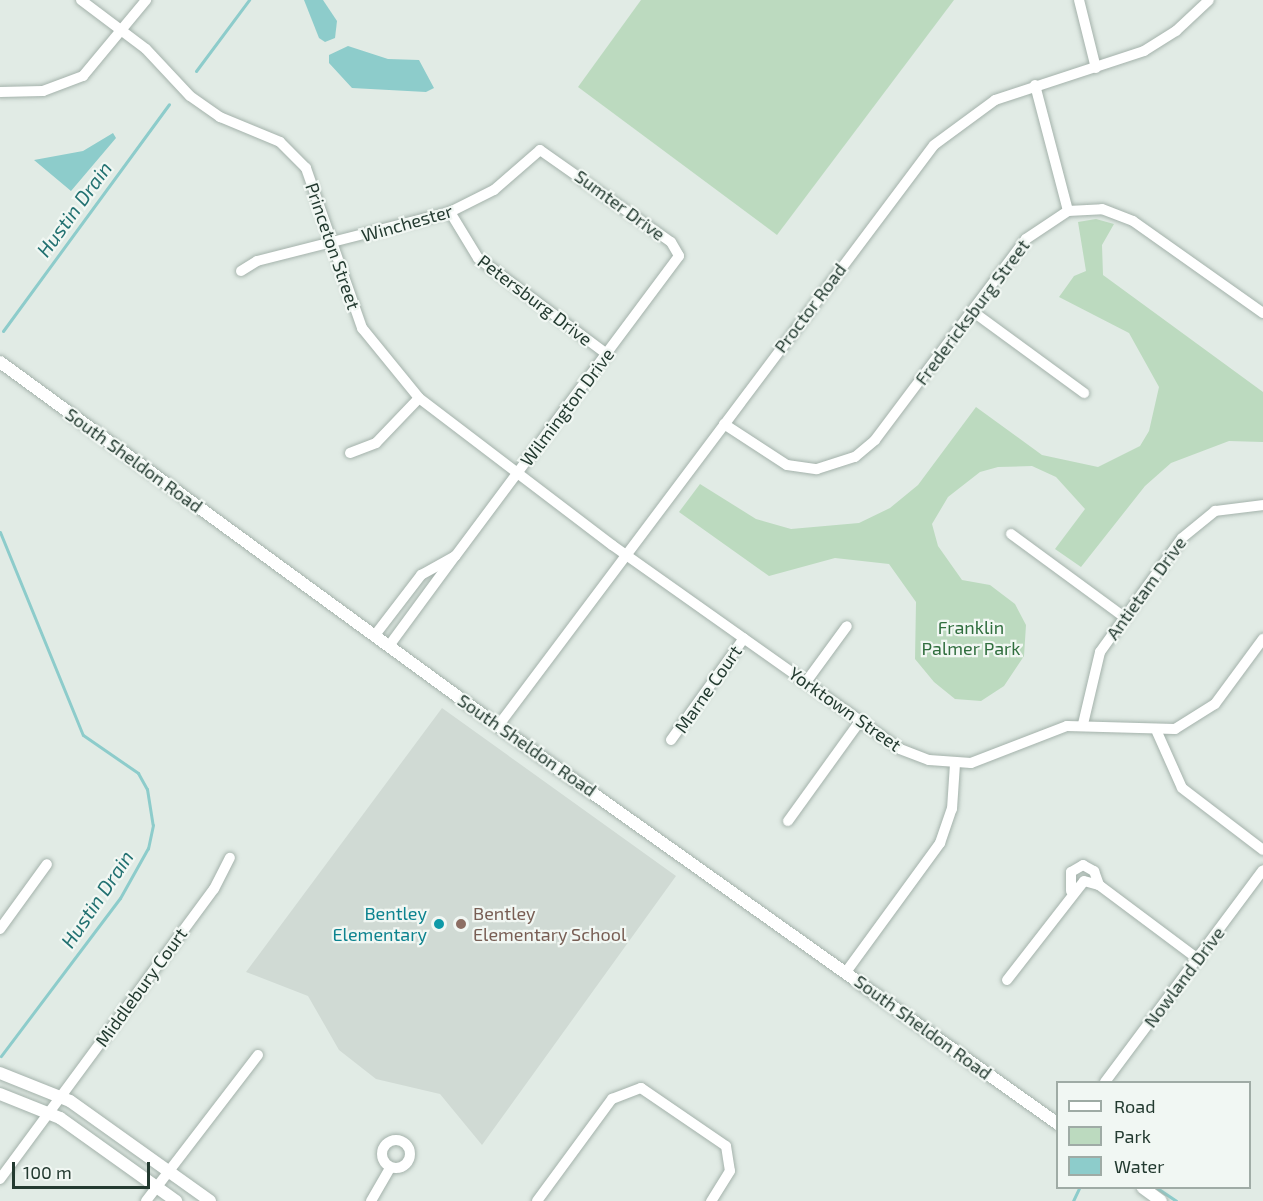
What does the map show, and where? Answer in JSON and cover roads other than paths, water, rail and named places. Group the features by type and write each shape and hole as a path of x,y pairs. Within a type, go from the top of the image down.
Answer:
{"street":[{"name":"Princeton Street","path":"81,0 123,30 208,110 268,136 294,155 314,186 330,244 362,328 419,398 570,513"},
{"path":"0,92 68,84 97,64 146,0"},
{"path":"1079,0 1096,68"},
{"name":"Proctor Road","path":"498,726 934,145 982,106 1035,85 1096,68 1164,39 1209,0"},
{"path":"1035,85 1068,211"},
{"name":"Winchester","path":"241,271 257,261 450,212 494,190 538,150 556,159"},
{"name":"Sumter Drive","path":"556,159 671,242 679,256"},
{"name":"Fredericksburg Street","path":"724,424 787,465 817,469 847,461 875,440 1031,234 1068,211 1102,209 1124,216 1263,313"},
{"name":"Petersburg Drive","path":"450,212 478,258 607,354"},
{"name":"Wilmington Drive","path":"389,646 679,256"},
{"path":"972,311 1084,393"},
{"name":"South Sheldon Road","path":"0,362 498,726 1056,1123"},
{"path":"350,453 376,443 419,398"},
{"name":"Antietam Drive","path":"1083,724 1094,665 1124,617 1197,523 1223,508 1263,505"},
{"name":"Yorktown Street","path":"570,513 909,754 955,764 983,760 1050,732 1083,724 1157,732 1203,715 1263,639"},
{"path":"1011,534 1124,617"},
{"name":"Wilmington Drive","path":"375,636 421,575 455,556"},
{"path":"806,682 847,626"},
{"name":"Marne Court","path":"672,740 744,638"},
{"path":"788,821 860,721"},
{"path":"1157,732 1182,788 1263,850"},
{"path":"846,972 940,843 952,809 955,764"},
{"name":"Middlebury Court","path":"0,1179 230,858"},
{"path":"0,929 47,864"},
{"name":"Nowland Drive","path":"1106,1081 1263,870"},
{"path":"1007,980 1071,891 1084,880 1099,885 1198,959"},
{"path":"146,1201 258,1055"},
{"path":"0,1073 60,1098 210,1201"},
{"path":"537,1201 612,1099 631,1088 653,1092 718,1138 730,1158 728,1176 711,1201"},
{"path":"0,1094 48,1114 176,1201"},
{"path":"371,1201 391,1167"},
{"path":"1144,1189 1161,1201"}],"water":[{"path":"304,0 323,0 337,21 335,38 325,42 319,38"},
{"path":"348,46 388,59 419,60 434,88 426,92 352,88 329,63 329,55"},
{"path":"113,133 116,138 71,191 34,160 83,151"}],"waterway":[{"name":"Hustin Drain","path":"196,71 249,0"},
{"name":"Hustin Drain","path":"3,331 169,104"},
{"name":"Hustin Drain","path":"0,532 83,735 138,773 147,789 153,825 148,848 120,898 1,1056"},
{"path":"1073,1201 1079,1189"},
{"path":"1158,1189 1176,1201"}],"place":[{"name":"Bentley Elementary","path":"439,924"},
{"name":"Bentley Elementary School","path":"461,924"}],"park label":[{"name":"Franklin Palmer Park","path":"971,638"}]}
